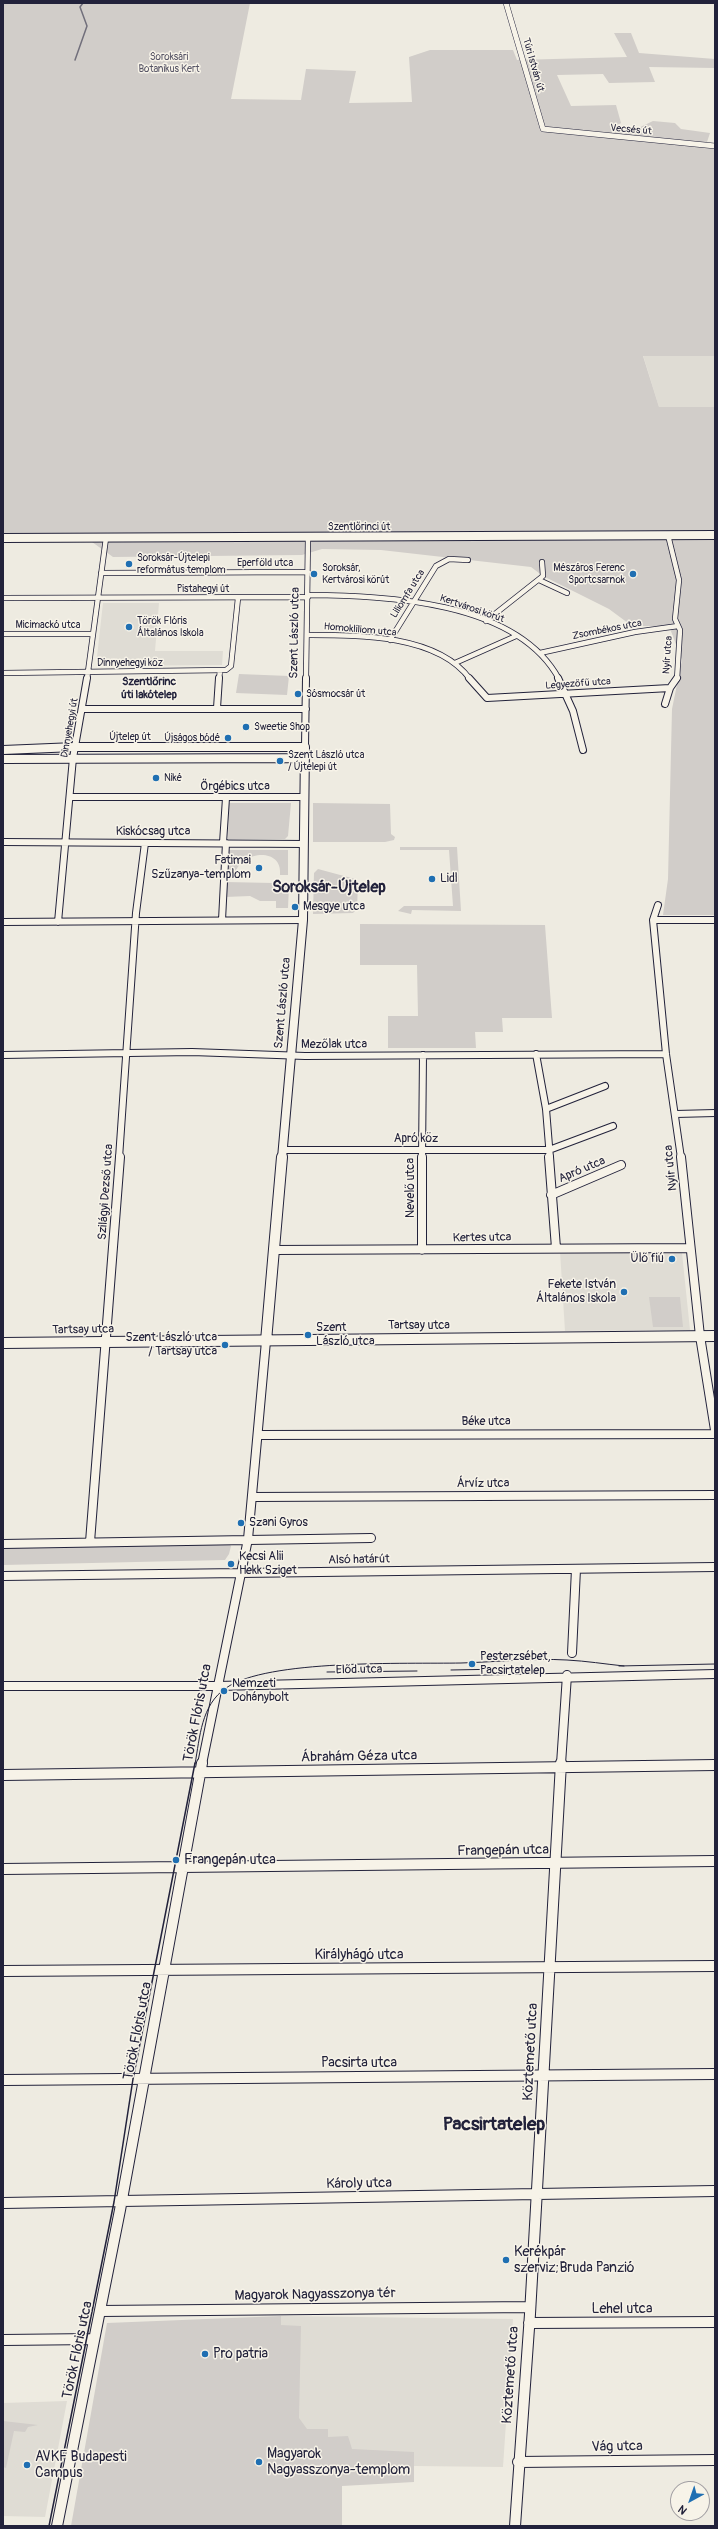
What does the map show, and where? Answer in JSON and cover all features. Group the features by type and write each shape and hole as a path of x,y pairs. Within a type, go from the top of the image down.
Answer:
{"main road":[{"name":"Szentlőrinci út","path":"3,538 715,535"}],"street":[{"name":"Túri István út","path":"506,3 542,127 546,131"},
{"name":"Vecsés út","path":"546,131 715,146"},
{"name":"Nyír utca","path":"665,704 670,688 677,678 680,652 678,626 675,619 679,580 668,535"},
{"name":"Szent László utca","path":"247,1541 258,1434 303,920 308,537"},
{"name":"Dinnyehegyi út","path":"58,922 64,842 73,758 83,709 106,538"},
{"name":"Liliomfa utca","path":"390,640 436,566 449,559 468,560"},
{"path":"486,621 539,580 544,573 542,562"},
{"name":"Eperföld utca","path":"101,573 308,572"},
{"path":"539,580 567,593"},
{"name":"Kertvárosi körút","path":"308,596 355,595 415,601 458,611 486,621 516,636 540,653 567,693 574,710 583,750"},
{"name":"Pistahegyi út","path":"3,598 238,598 308,596"},
{"path":"217,708 220,672 228,670 231,666 238,598"},
{"name":"Zsombékos utca","path":"540,653 635,632 678,626"},
{"name":"Micimackó utca","path":"3,634 92,634"},
{"name":"Homokliliom utca","path":"307,636 390,640 408,644 455,663 487,698"},
{"path":"455,663 516,636"},
{"name":"Dinnyehegyi köz","path":"3,673 220,672"},
{"name":"Legyezőfű utca","path":"487,698 670,688"},
{"path":"83,709 306,709"},
{"name":"Újtelep út","path":"3,750 75,747 305,747"},
{"name":"Újtelep út","path":"3,759 305,758"},
{"name":"Őrgébics utca","path":"70,797 305,797"},
{"path":"222,920 226,798"},
{"name":"Kiskócsag utca","path":"3,842 304,844"},
{"name":"Szilágyi Dezső utca","path":"90,1542 107,1342 137,920 145,843"},
{"name":"Nyír utca","path":"658,904 653,920 666,1054 676,1114 700,1336 715,1430"},
{"path":"3,922 303,920"},
{"path":"653,920 715,920"},
{"name":"Mezőlak utca","path":"3,1055 127,1053 291,1055 666,1054"},
{"name":"Apró utca","path":"536,1054 546,1109 556,1248"},
{"name":"Nevelő utca","path":"422,1250 423,1055"},
{"path":"546,1109 605,1086"},
{"path":"676,1114 715,1113"},
{"path":"549,1150 613,1126"},
{"name":"Apró köz","path":"283,1150 549,1150"},
{"name":"Apró utca","path":"551,1195 621,1165"},
{"name":"Kertes utca","path":"274,1250 690,1248"},
{"name":"Tartsay utca","path":"3,1343 715,1336"},
{"name":"Béke utca","path":"258,1434 715,1434"},
{"name":"Árvíz utca","path":"252,1498 715,1495"},
{"name":"Alsó határút","path":"3,1544 371,1538"},
{"name":"Török Flóris utca","path":"57,2526 121,2202 200,1773 247,1541"},
{"name":"Alsó határút","path":"3,1576 715,1567"},
{"path":"572,1653 576,1569"},
{"name":"Előd utca","path":"3,1686 218,1686 567,1675 715,1674"},
{"name":"Köztemető utca","path":"515,2526 518,2462 538,2194 554,1864 567,1675"},
{"name":"Ábrahám Géza utca","path":"3,1775 715,1765"},
{"name":"Frangepán utca","path":"3,1869 715,1861"},
{"name":"Királyhágó utca","path":"3,1971 715,1966"},
{"name":"Pacsirta utca","path":"3,2080 715,2074"},
{"name":"Károly utca","path":"3,2203 715,2192"},
{"name":"Magyarok Nagyasszonya tér","path":"100,2311 530,2307"},
{"name":"Lehel utca","path":"529,2323 715,2322"},
{"path":"3,2340 94,2339"},
{"name":"Vág utca","path":"518,2462 715,2460"}],"shaded area":[{"path":"643,355 715,356 715,407 659,407"},
{"name":"Török Flóris Általános Iskola","path":"103,603 159,603 155,651 223,651 222,665 96,666"},
{"name":"Fekete István Általános Iskola","path":"560,1251 682,1253 690,1330 565,1331"},
{"path":"281,2316 513,2319 503,2467 328,2465 278,2430"},
{"path":"67,2401 45,2517 3,2516 3,2403"}],"green space":[{"name":"Soroksári Botanikus Kert","path":"3,3 250,3 231,99 301,100 306,69 356,71 349,103 412,102 409,57 430,50 513,50 517,60 627,57 614,33 631,33 639,53 715,59 715,68 649,67 655,82 609,83 603,74 557,75 571,106 616,105 621,123 615,127 634,130 653,121 675,123 681,129 710,133 705,148 715,149 715,356 643,356 659,407 715,407 715,915 663,915 668,879 672,709 682,660 669,626 632,626 609,609 543,576 531,567 381,550 322,549 302,555 113,557 92,542 3,543"},
{"path":"239,674 289,676 287,695 236,693"},
{"path":"229,803 291,803 288,836 285,839 228,839"},
{"path":"313,803 390,804 391,834 395,837 394,840 385,842 313,842"},
{"path":"400,847 457,847 461,911 412,910 411,914 398,911 404,906 453,906 449,850 400,850"},
{"path":"227,850 288,850 288,875 280,875 279,866 275,859 260,855 245,860 238,866 235,874 226,876"},
{"path":"318,869 355,879 358,883 357,909 353,913 313,914 314,873"},
{"path":"226,882 273,883 278,886 289,886 288,908 276,908 276,901 260,901 250,896 225,897"},
{"path":"360,924 545,925 552,1018 502,1018 503,1032 475,1032 476,1048 388,1048 388,1016 418,1016 417,965 360,965"},
{"path":"649,1297 680,1297 683,1327 653,1327"},
{"path":"227,1541 231,1546 229,1554 225,1560 3,1565 3,1545"},
{"path":"281,2316 281,2325 301,2326 299,2418 307,2429 328,2429 328,2437 348,2436 352,2449 414,2452 414,2482 342,2486 342,2526 71,2526 107,2323"},
{"path":"3,2421 38,2425 28,2427 25,2432 14,2431 6,2468 3,2467"}],"waterway":[{"path":"75,60 87,26 80,7 83,3"}],"tram line":[{"path":"195,1764 200,1733 211,1703 226,1688 246,1679 272,1672 339,1665 461,1663 541,1659 574,1660 623,1666"},
{"path":"623,1666 715,1664"},
{"path":"619,1666 623,1666"},
{"path":"451,1670 505,1669"},
{"path":"327,1672 417,1671"},
{"path":"49,2526 114,2202 133,2079 195,1763"}],"place":[{"name":"Soroksár-Újtelepi református templom","path":"129,564"},
{"name":"Soroksár, Kertvárosi körút","path":"314,574"},
{"name":"Mészáros Ferenc Sportcsarnok","path":"633,574"},
{"name":"Török Flóris Általános Iskola","path":"129,627"},
{"name":"Sósmocsár út","path":"298,694"},
{"name":"Sweetie Shop","path":"246,727"},
{"name":"Újságos bódé","path":"228,738"},
{"name":"Szent László utca / Újtelepi út","path":"280,761"},
{"name":"Niké","path":"156,778"},
{"name":"Fatimai Szűzanya-templom","path":"259,868"},
{"name":"Lidl","path":"432,879"},
{"name":"Mesgye utca","path":"295,907"},
{"name":"Ülő fiú","path":"672,1259"},
{"name":"Fekete István Általános Iskola","path":"624,1292"},
{"name":"Szent László utca","path":"308,1335"},
{"name":"Szent László utca / Tartsay utca","path":"225,1345"},
{"name":"Szani Gyros","path":"241,1523"},
{"name":"Kecsi Alii Hekk Sziget","path":"231,1564"},
{"name":"Pesterzsébet, Pacsirtatelep","path":"472,1664"},
{"name":"Nemzeti Dohánybolt","path":"224,1691"},
{"name":"Frangepán utca","path":"176,1860"},
{"name":"Kerékpár szerviz;Bruda Panzió","path":"506,2260"},
{"name":"Pro patria","path":"205,2354"},
{"name":"Magyarok Nagyasszonya-templom","path":"259,2462"},
{"name":"AVKF Budapesti Campus","path":"27,2465"}],"district":[{"name":"Szentlőrinc úti lakótelep","path":"149,688"},
{"name":"Soroksár-Újtelep","path":"329,888"},
{"name":"Pacsirtatelep","path":"494,2125"}]}
